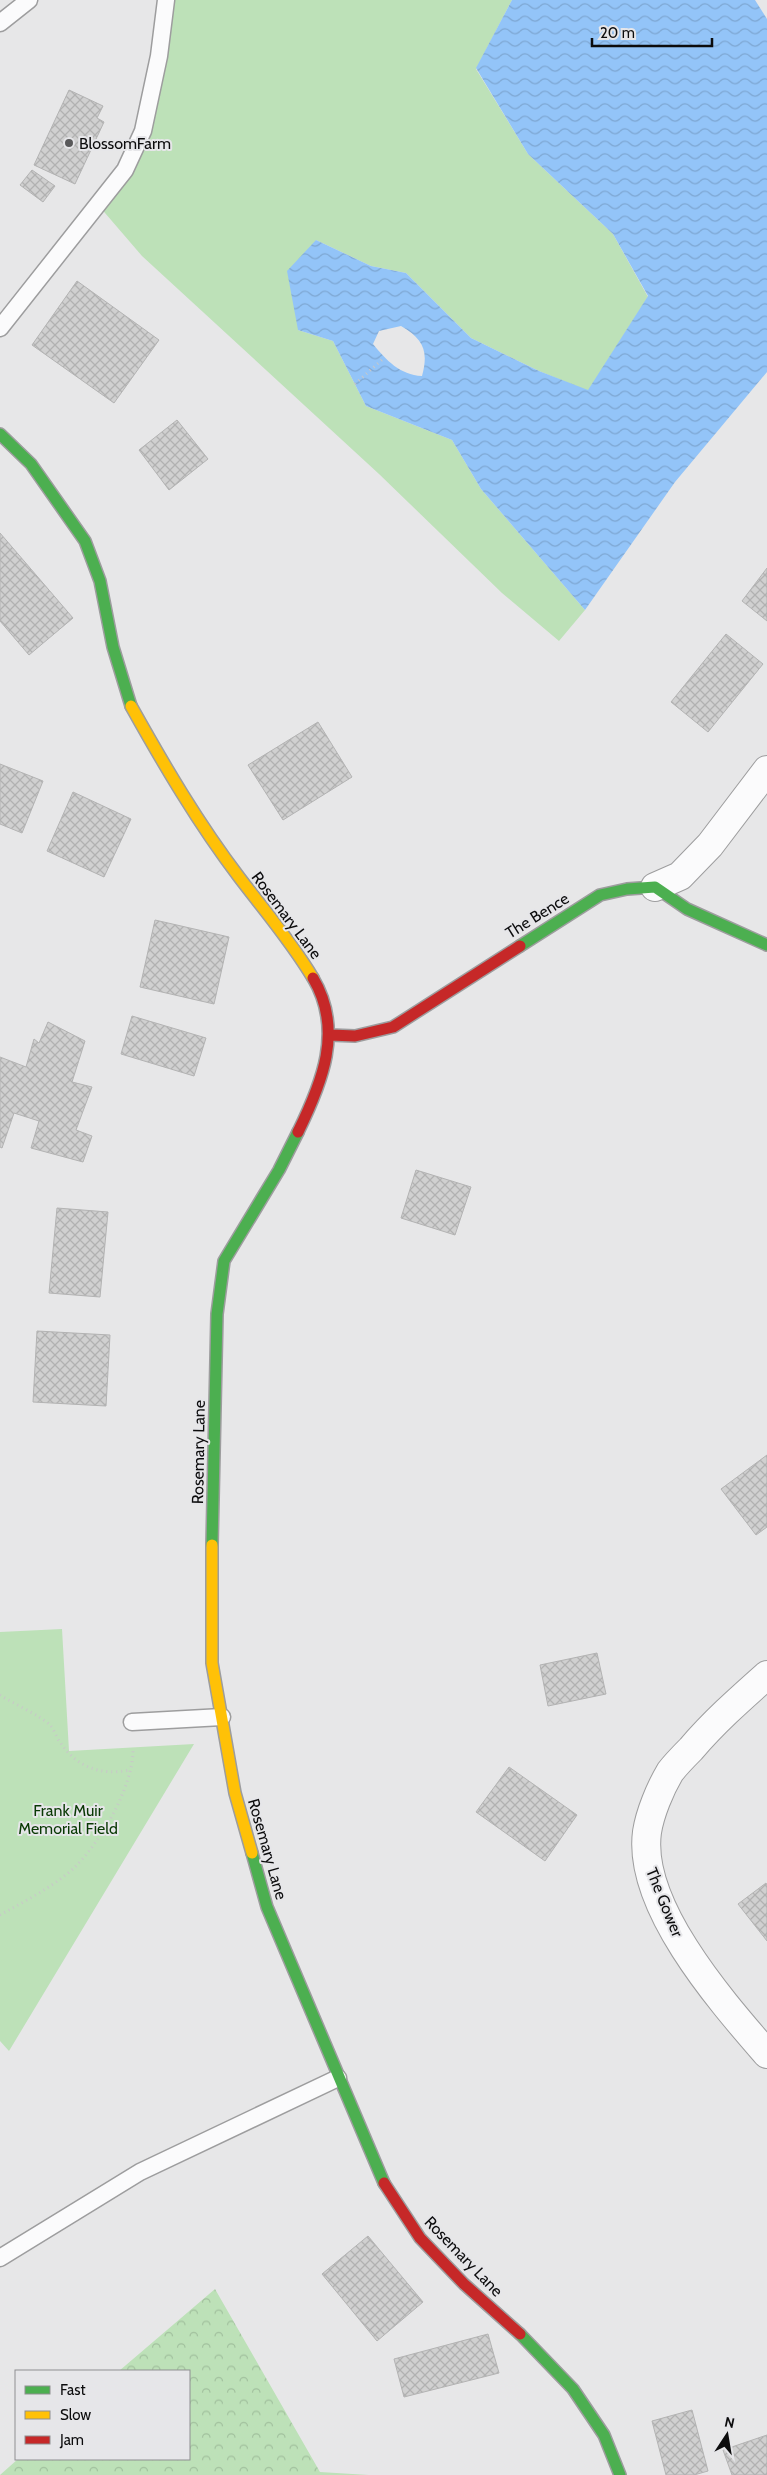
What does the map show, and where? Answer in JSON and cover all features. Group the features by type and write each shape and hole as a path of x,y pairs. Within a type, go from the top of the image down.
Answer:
{"street":[{"name":"Rosemary Lane","path":"0,434 31,464 59,501 85,541 100,581 113,647 129,703 177,789 238,876 296,949 321,991 330,1035 327,1057 312,1102 279,1170 224,1261 217,1314 212,1663 235,1793 267,1907 379,2174 420,2238 464,2284 537,2350 573,2389 604,2435 620,2475"},
{"path":"655,887 680,876 710,845 767,770"},
{"name":"The Bence","path":"330,1035 355,1036 393,1027 600,895 626,889 655,887"},
{"path":"655,887 687,909 767,945"},
{"name":"The Gower","path":"767,1675 717,1720 671,1772 653,1810 647,1833 648,1859 654,1885 666,1914 692,1963 727,2008 767,2054"}],"lane":[{"path":"0,23 29,0"},
{"path":"0,328 125,170 143,131 159,56 166,0"},
{"path":"132,1722 222,1717"},
{"path":"0,2258 140,2172 338,2078"}],"path":[{"path":"355,384 384,358"},
{"path":"0,1695 50,1725 60,1743 78,1760 98,1772 114,1773 130,1770 105,1828 74,1868 40,1892 0,1915"}],"green space":[{"path":"166,0 512,0 476,69 528,154 613,234 648,297 588,391 539,371 471,338 406,273 371,266 316,240 298,330 333,341 366,406 452,440 481,489 585,610 559,641 502,593 379,474 142,256 99,206 143,131"},
{"name":"Frank Muir Memorial Field","path":"62,1629 69,1751 194,1744 9,2051 0,2041 0,1632"},
{"path":"215,2289 320,2472 369,2475 0,2475 17,2460 190,2460 190,2370 120,2370"}],"water":[{"path":"512,0 755,0 767,19 767,372 675,482 585,610 481,489 452,440 366,406 333,341 298,330 287,271 316,240 371,266 406,273 471,338 539,371 588,390 648,296 613,234 528,154 476,68","holes":["401,326 419,341 424,352 425,359 422,376 400,370 388,361 373,344 379,331"]}],"building":[{"name":"BlossomFarm","path":"69,90 103,106 97,118 104,122 75,184 34,165"},
{"path":"32,170 55,186 43,202 20,185"},
{"path":"77,281 159,340 114,403 32,345"},
{"path":"177,420 208,459 169,490 139,450"},
{"path":"0,533 73,618 29,655 0,621"},
{"path":"767,568 767,621 742,601"},
{"path":"726,634 763,664 708,732 671,702"},
{"path":"318,722 352,777 283,820 248,765"},
{"path":"0,764 43,781 22,833 0,824"},
{"path":"73,792 131,819 104,877 47,851"},
{"path":"155,920 229,937 214,1004 140,987"},
{"path":"132,1016 206,1038 194,1076 121,1054"},
{"path":"48,1022 85,1041 72,1082 92,1087 76,1130 92,1136 83,1162 31,1148 39,1121 14,1113 2,1148 0,1147 0,1057 26,1067 34,1039 39,1043"},
{"path":"416,1170 471,1187 455,1235 401,1218"},
{"path":"57,1208 108,1212 100,1297 49,1293"},
{"path":"37,1331 110,1335 106,1406 33,1402"},
{"path":"767,1455 767,1527 756,1535 721,1489"},
{"path":"597,1653 606,1694 548,1706 540,1665"},
{"path":"509,1767 577,1815 545,1861 476,1812"},
{"path":"766,1883 767,1885 767,1941 738,1904"},
{"path":"368,2236 423,2302 377,2341 322,2274"},
{"path":"488,2334 499,2373 404,2397 394,2359"},
{"path":"692,2410 708,2471 694,2475 666,2475 652,2421"},
{"path":"767,2435 767,2475 732,2475 723,2450"}],"traffic: fast":[{"path":"0,434 31,464 85,541 100,581 113,647 131,706"},
{"path":"520,946 600,895 627,889 655,887 687,909 767,945"},
{"path":"212,1545 217,1314 224,1261 279,1170 298,1132"},
{"path":"252,1853 267,1907 384,2183"},
{"path":"520,2334 573,2389 604,2435 620,2475"}],"traffic: slow":[{"path":"131,706 209,836 287,938 313,978"},
{"path":"212,1545 212,1663 235,1793 252,1853"}],"traffic: jam":[{"path":"330,1035 355,1036 393,1027 520,946"},
{"path":"298,1132 315,1095 326,1056 328,1037 327,1017 322,998 313,978"},
{"path":"384,2183 420,2238 464,2284 520,2334"}],"place":[{"name":"BlossomFarm","path":"69,143"}]}
